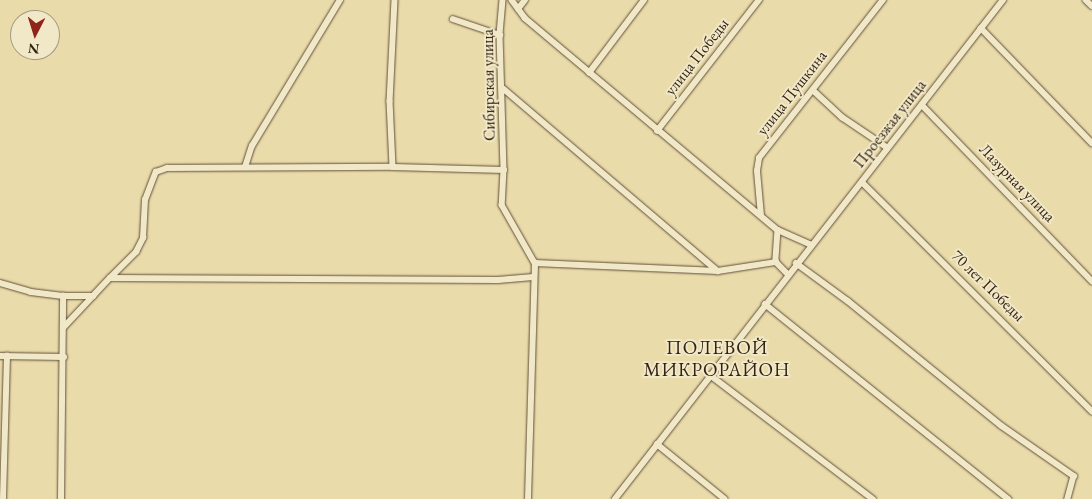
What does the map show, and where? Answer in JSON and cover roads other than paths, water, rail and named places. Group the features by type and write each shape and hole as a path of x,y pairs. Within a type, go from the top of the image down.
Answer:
{"street":[{"path":"245,167 252,146 340,0"},
{"path":"393,167 390,101 395,0"},
{"name":"Сибирская улица","path":"503,0 500,34 504,89 502,205 535,263"},
{"path":"512,0 518,9 657,131 778,230 811,245"},
{"path":"518,9 525,0"},
{"path":"589,72 644,0"},
{"name":"улица Победы","path":"657,131 759,0"},
{"name":"улица Пушкина","path":"761,216 756,171 759,158 883,0"},
{"name":"Проезжая улица","path":"615,499 796,263 862,182 1003,0"},
{"path":"1086,0 1092,6"},
{"path":"453,19 500,34"},
{"path":"981,28 1092,143"},
{"path":"504,89 718,270"},
{"path":"813,90 842,117 888,148"},
{"name":"Лазурная улица","path":"922,105 1092,281"},
{"path":"64,328 136,252 143,238 145,200 156,172 167,168 393,167 504,170"},
{"name":"70 лет Победы","path":"862,182 1092,412"},
{"path":"778,230 776,262 788,274"},
{"path":"528,499 532,277 535,263 718,270 776,262"},
{"path":"796,263 848,301 1002,426 1074,476 1068,499"},
{"path":"110,278 498,280 532,277"},
{"path":"0,284 31,292 63,296 93,296"},
{"path":"61,499 64,357 63,296"},
{"path":"765,304 1008,499"},
{"path":"0,356 64,357"},
{"path":"3,499 2,462 7,356"},
{"path":"710,375 873,499"},
{"path":"657,444 725,499"}],"district":[{"name":"ПОЛЕВОЙ МИКРОРАЙОН","path":"717,359"}]}
